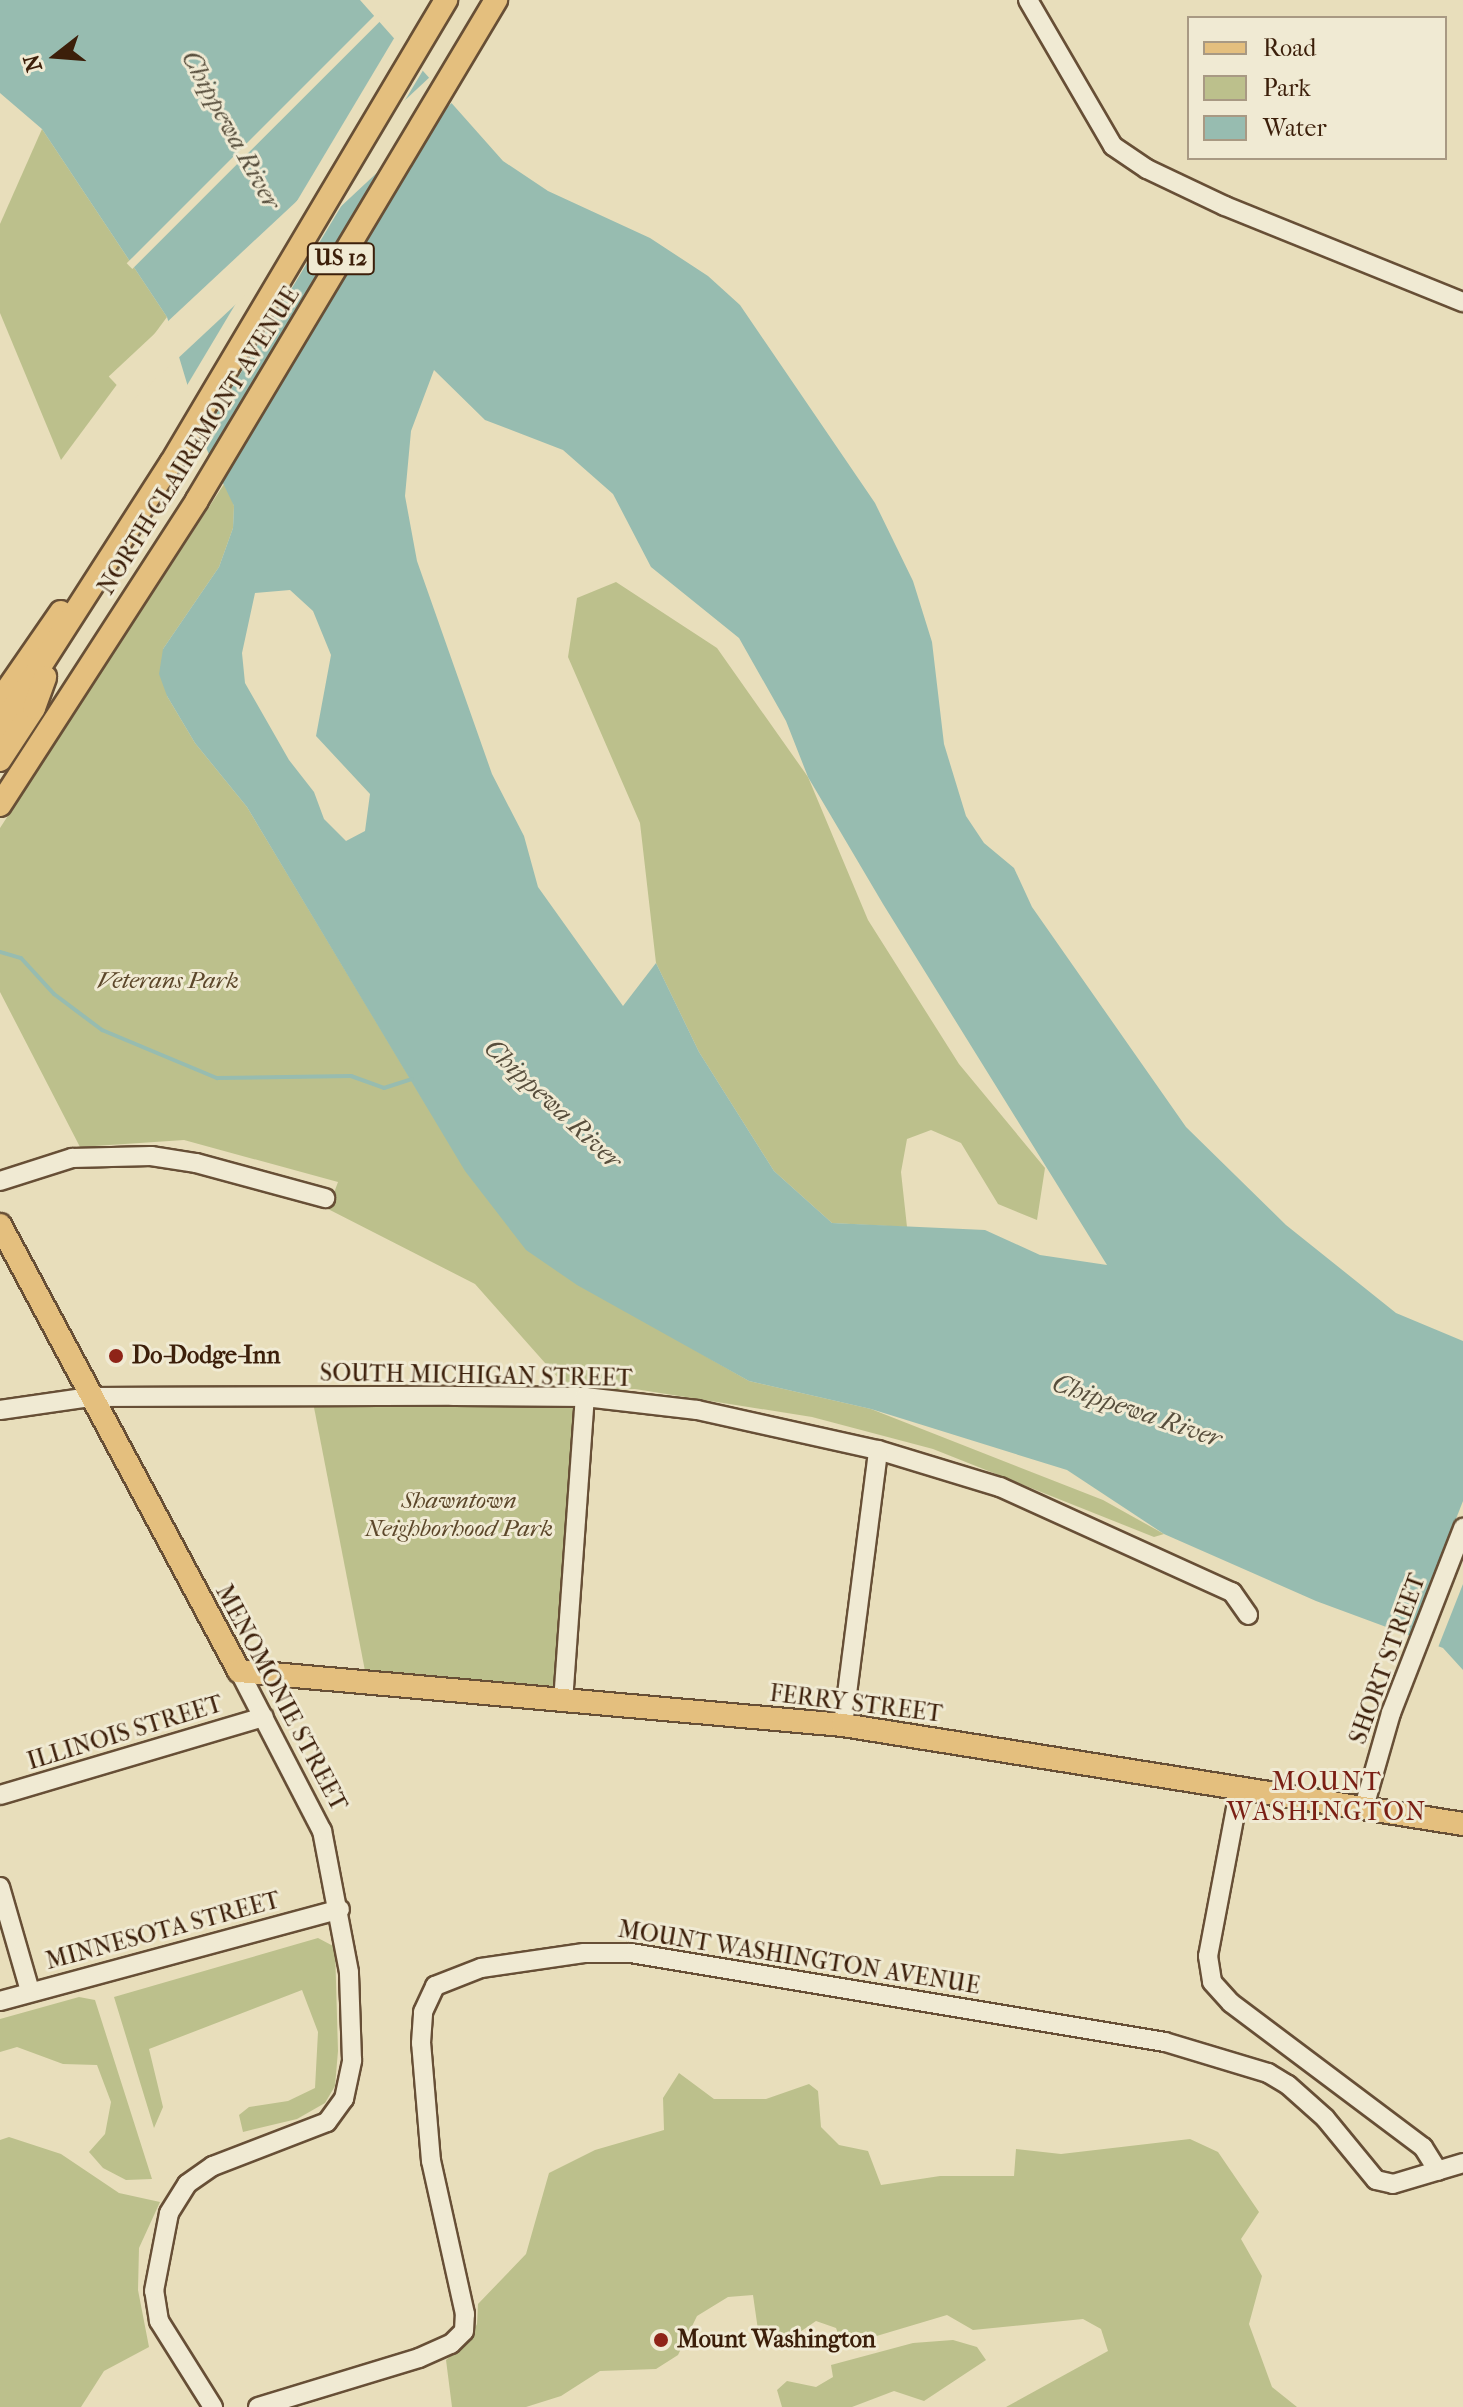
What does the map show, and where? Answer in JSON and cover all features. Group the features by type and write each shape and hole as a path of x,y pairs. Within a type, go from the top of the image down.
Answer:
{"main road":[{"name":"NORTH CLAIREMONT AVENUE","path":"0,729 171,463 446,0"},
{"name":"NORTH CLAIREMONT AVENUE","path":"0,805 197,500 491,9"},
{"path":"0,700 51,624 119,543"},
{"path":"0,760 34,708 60,639"},
{"name":"MENOMONIE STREET","path":"0,1225 239,1671"},
{"name":"FERRY STREET","path":"239,1671 843,1725 1463,1824"}],"street":[{"path":"1028,0 1113,146 1225,206 1463,302"},
{"path":"0,1181 72,1158 151,1156 196,1163 325,1198"},
{"name":"SOUTH MICHIGAN STREET","path":"0,1410 90,1397 585,1397 742,1418 878,1450 1000,1487 1062,1512 1232,1592 1248,1615"},
{"path":"563,1702 585,1397"},
{"path":"843,1725 878,1450"},
{"name":"SHORT STREET","path":"1364,1807 1407,1668 1463,1528"},
{"name":"MENOMONIE STREET","path":"213,2407 159,2321 154,2291 162,2235 173,2204 198,2175 336,2115 352,2060 340,1909 322,1831 239,1671"},
{"name":"ILLINOIS STREET","path":"0,1795 264,1717"},
{"path":"1240,1787 1208,1969 1215,1987 1231,2003 1423,2147 1438,2171"},
{"path":"0,1887 30,1991"},
{"name":"MINNESOTA STREET","path":"0,2001 340,1909"},
{"name":"MOUNT WASHINGTON AVENUE","path":"258,2407 419,2358 451,2344 464,2331 465,2314 431,2161 421,2043 423,2012 435,1986 481,1968 584,1953 631,1953 1165,2042 1268,2073 1288,2085 1325,2118 1376,2180 1393,2184 1463,2163"}],"green space":[{"path":"42,129 167,317 61,460 0,313 0,224"},
{"name":"Veterans Park","path":"226,481 234,506 233,528 219,567 163,649 167,696 195,743 247,807 425,1103 647,1322 672,1337 749,1381 871,1409 1103,1500 1164,1534 1154,1537 933,1449 812,1417 635,1389 569,1390 475,1284 328,1209 338,1182 184,1140 80,1147 0,992 0,828"},
{"path":"616,582 717,648 808,777 868,920 959,1064 1045,1168 1037,1220 998,1204 961,1143 931,1130 907,1139 901,1172 907,1227 832,1223 774,1171 699,1052 656,963 640,823 568,657 577,598"},
{"name":"Shawntown Neighborhood Park","path":"312,1397 585,1397 563,1702 366,1676"},
{"path":"318,1938 335,1947 338,2051 335,2086 325,2103 297,2119 243,2132 239,2115 249,2107 288,2101 315,2088 318,2032 302,1990 149,2049 163,2107 154,2128 114,1997"},
{"path":"79,1997 95,2000 152,2179 126,2180 103,2168 89,2152 105,2134 111,2102 97,2065 63,2064 17,2047 0,2052 0,2019"},
{"path":"679,2073 714,2099 766,2099 809,2084 818,2091 821,2127 839,2145 868,2151 881,2185 940,2176 1014,2176 1016,2149 1061,2154 1190,2139 1218,2152 1259,2212 1241,2239 1262,2276 1249,2324 1272,2387 1297,2407 1006,2407 1108,2351 1101,2329 1083,2319 973,2330 947,2315 843,2346 836,2328 816,2321 778,2347 760,2344 753,2295 728,2297 697,2316 678,2355 656,2369 600,2371 561,2396 526,2407 452,2407 446,2360 467,2342 477,2324 478,2304 526,2254 549,2173 595,2150 664,2130 663,2098"},
{"path":"9,2137 61,2154 119,2193 160,2202 139,2248 138,2290 149,2347 104,2371 81,2407 0,2407 0,2140"},
{"path":"953,2340 977,2347 986,2360 924,2401 894,2391 852,2407 782,2407 777,2390 787,2381 816,2387 833,2377 831,2365 913,2343"}],"water":[{"name":"Chippewa River","path":"0,0 360,0 503,161 548,191 650,238 708,276 740,305 875,503 913,581 932,642 944,744 966,816 984,843 1014,868 1032,907 1186,1127 1286,1225 1396,1313 1463,1341 1463,1670 1443,1648 1316,1601 1164,1534 1067,1470 871,1409 749,1381 577,1285 526,1250 465,1171 247,807 195,743 167,696 159,674 163,649 219,567 233,528 234,506 207,450 167,317 42,129 0,93","holes":["434,370 485,420 563,450 613,494 651,567 739,638 786,721 808,777 1107,1265 1040,1255 985,1230 832,1223 774,1171 699,1052 656,963 623,1006 538,887 524,836 492,774 417,561 405,496 411,431","290,590 313,611 331,655 316,736 370,794 365,831 346,841 324,819 314,792 289,760 245,683 242,653 255,593"]}],"pier":[{"path":"377,13 383,19 132,269 127,263"},
{"path":"396,35 425,67 201,439 186,387"},
{"path":"432,75 455,100 132,401 109,376"},
{"path":"1463,1501 1463,1584 1437,1650 1409,1639"}],"waterway":[{"path":"0,952 21,958 54,994 102,1030 217,1078 351,1076 384,1088 412,1079"}],"place":[{"name":"Do-Dodge-Inn","path":"116,1356"},
{"name":"Mount Washington","path":"661,2340"}],"district":[{"name":"MOUNT WASHINGTON","path":"1327,1797"}]}
